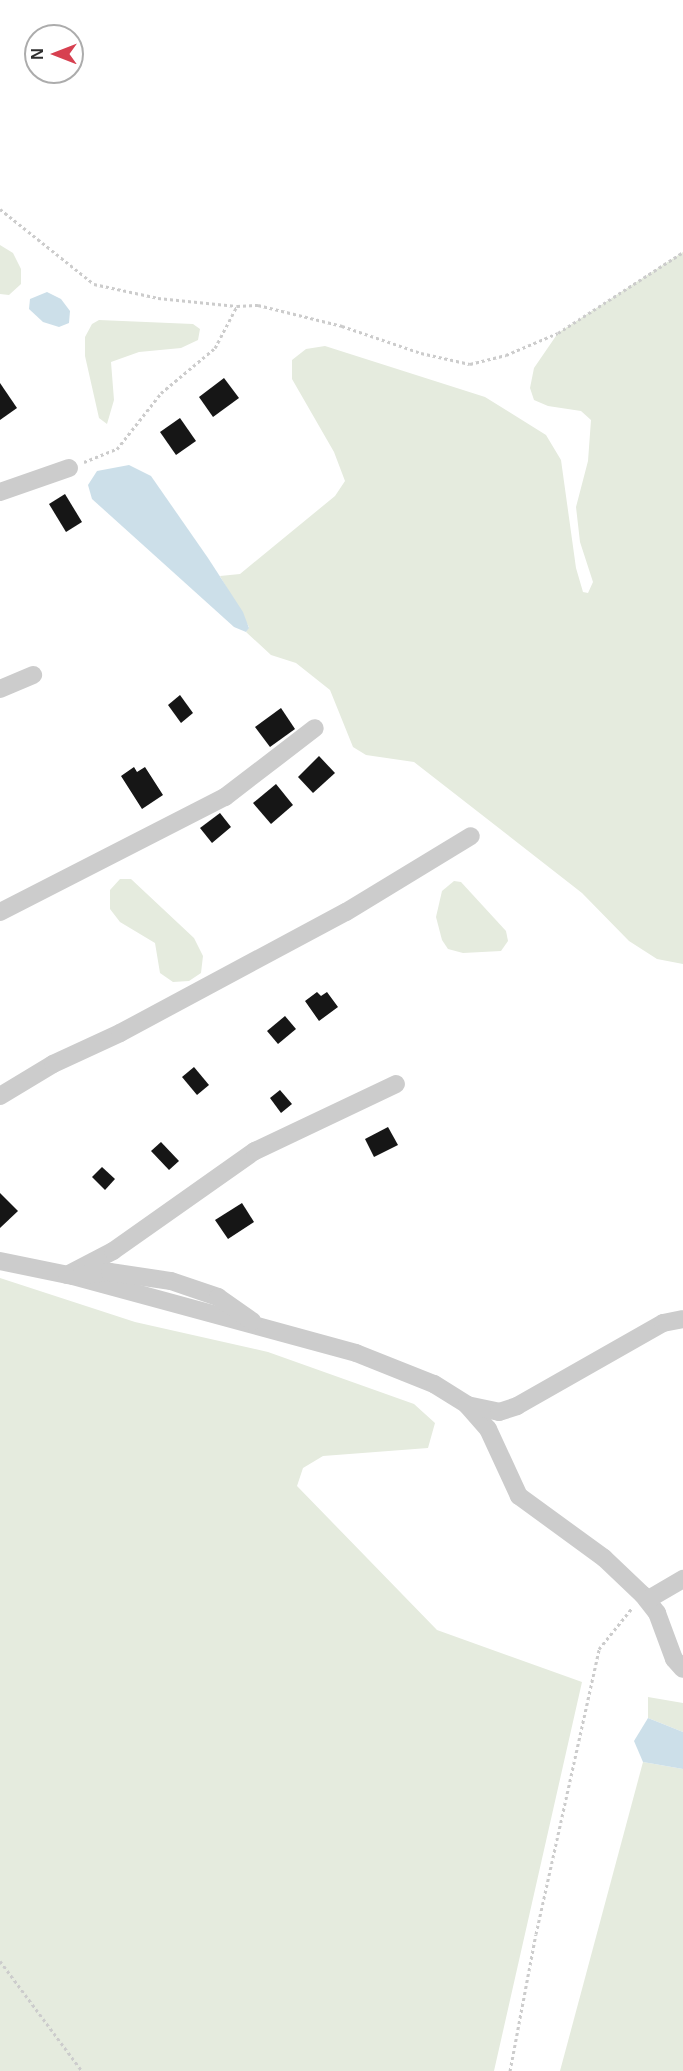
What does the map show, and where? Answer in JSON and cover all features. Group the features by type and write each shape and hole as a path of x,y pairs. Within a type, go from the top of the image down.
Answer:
{"street":[{"path":"0,492 69,468"},
{"path":"0,689 33,675"},
{"path":"0,912 225,797 315,728"},
{"path":"0,1096 72,1054 120,1033 346,912 471,836"},
{"path":"70,1275 113,1251 255,1150 396,1084"},
{"path":"0,1261 70,1275 356,1353 434,1384 467,1405 488,1429 519,1496 604,1558 645,1598 657,1613 675,1659 683,1669"},
{"path":"467,1405 499,1412 517,1406 663,1323 683,1319"},
{"path":"645,1598 683,1579"}],"path":[{"path":"0,209 94,284 158,298 237,306 258,305 342,326 421,353 470,364 506,355 558,333 683,252"},
{"path":"69,468 117,449 161,393 215,348 237,306"},
{"path":"510,2071 536,1934 599,1649 645,1598"},
{"path":"0,1961 82,2071"}],"shaded area":[{"path":"0,245 13,253 21,269 21,284 9,295 0,294"},
{"path":"683,252 683,964 657,959 629,941 582,893 414,762 366,755 353,747 330,690 296,663 271,655 246,632 249,627 220,576 240,574 335,496 345,481 334,452 292,379 292,360 306,349 325,346 485,397 546,435 561,460 576,568 583,592 588,593 593,582 580,542 576,507 588,461 591,420 581,411 548,406 534,400 530,388 534,368 558,333"},
{"path":"99,320 193,324 200,329 198,340 181,348 139,352 111,362 114,400 107,424 99,418 85,356 85,337 92,324"},
{"path":"120,879 131,879 194,938 203,956 201,973 189,981 173,982 160,973 155,943 120,922 110,909 110,890"},
{"path":"454,881 461,882 506,931 508,941 501,951 463,953 448,949 442,940 436,917 442,891"},
{"path":"0,1278 135,1322 268,1352 414,1404 435,1423 428,1448 323,1456 303,1468 297,1486 437,1630 582,1682 494,2071 0,2071"},
{"path":"648,1697 683,1703 683,1732 648,1718"},
{"path":"643,1762 683,1769 683,2071 560,2071"}],"water":[{"path":"47,292 61,299 70,311 69,323 59,327 43,322 29,309 30,299"},
{"path":"129,465 151,476 243,612 249,628 246,632 234,627 92,499 88,485 97,471"},
{"path":"648,1718 683,1732 683,1769 643,1762 634,1741"}],"building":[{"path":"224,378 239,398 213,417 199,397"},
{"path":"0,383 17,408 0,420"},
{"path":"180,418 196,441 176,455 160,432"},
{"path":"65,494 82,522 66,532 49,504"},
{"path":"180,695 193,713 181,723 168,705"},
{"path":"281,708 295,729 270,747 255,727"},
{"path":"319,756 335,773 313,793 298,777"},
{"path":"134,767 137,772 145,767 163,795 142,809 121,776"},
{"path":"276,784 293,805 271,824 253,803"},
{"path":"220,813 231,827 212,843 200,828"},
{"path":"317,992 321,996 327,992 338,1007 319,1021 305,1001"},
{"path":"285,1016 296,1029 278,1044 267,1031"},
{"path":"194,1067 209,1085 197,1095 182,1077"},
{"path":"280,1090 292,1104 281,1113 270,1098"},
{"path":"388,1127 398,1145 374,1157 365,1139"},
{"path":"161,1142 179,1161 169,1170 151,1151"},
{"path":"102,1167 115,1179 105,1190 92,1177"},
{"path":"0,1193 18,1211 0,1228"},
{"path":"242,1203 254,1222 228,1239 215,1220"}]}
